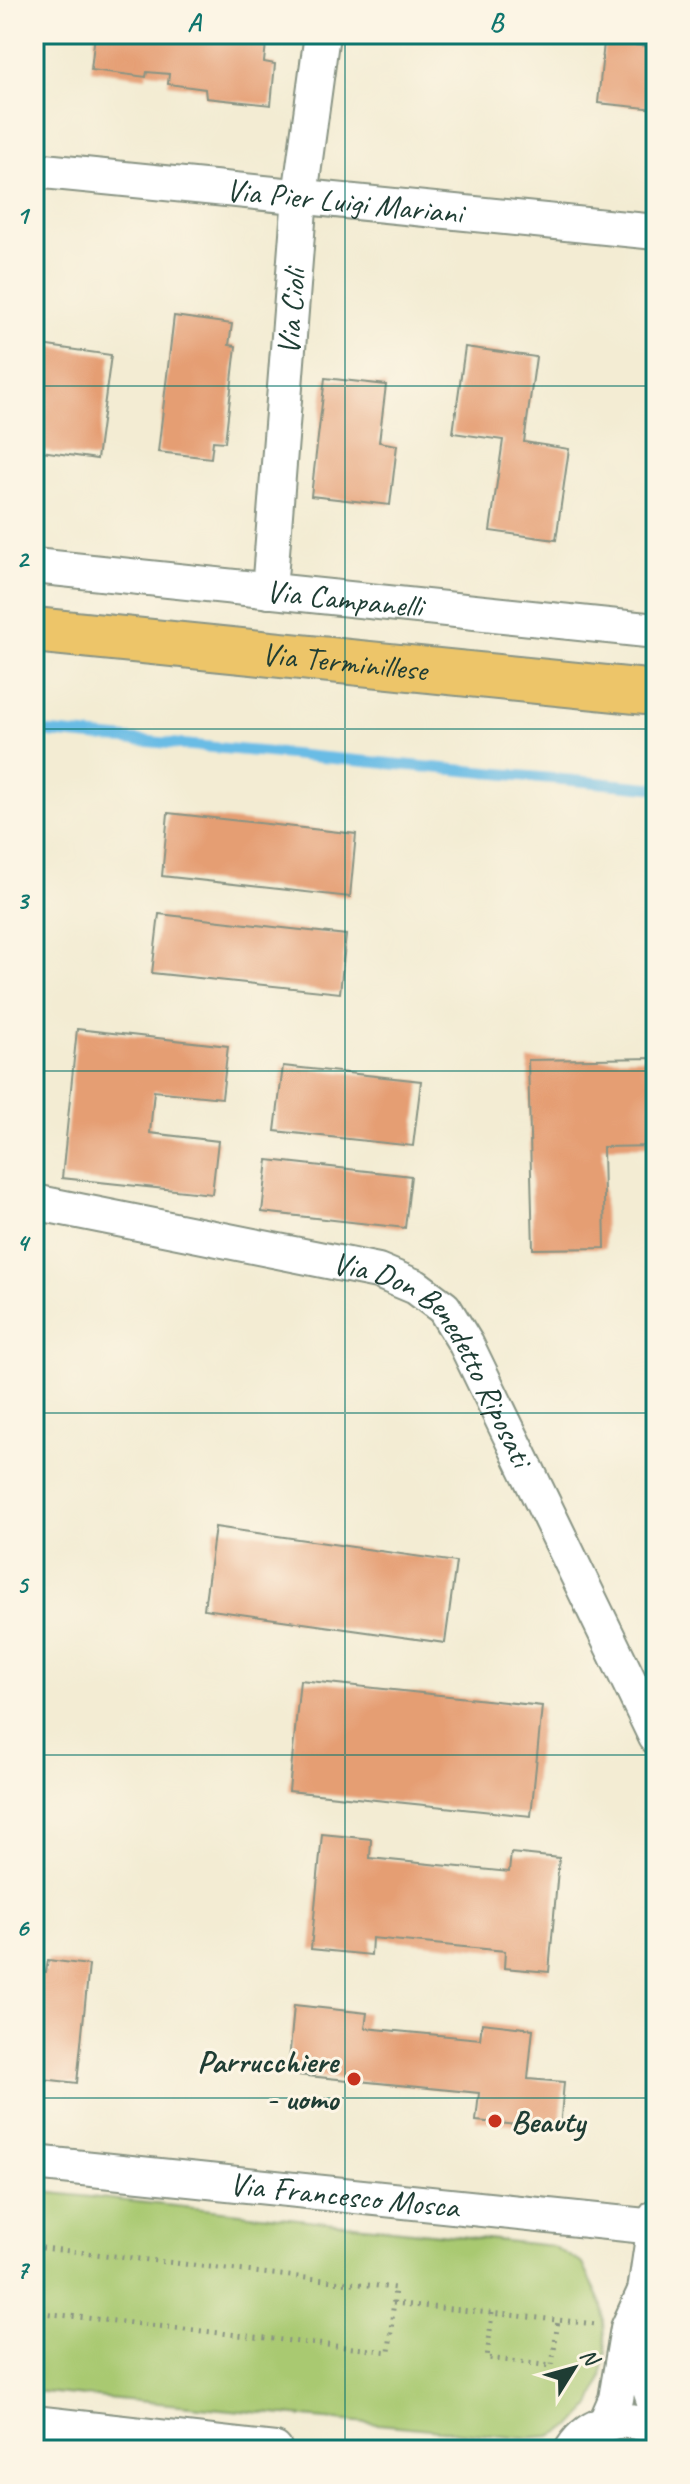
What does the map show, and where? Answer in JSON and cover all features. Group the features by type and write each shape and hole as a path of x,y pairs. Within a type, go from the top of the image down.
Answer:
{"main road":[{"name":"Via Terminillese","path":"45,637 656,693"}],"street":[{"name":"Via Cioli","path":"269,591 300,196 322,34"},
{"name":"Via Pier Luigi Mariani","path":"34,170 656,232"},
{"name":"Via Campanelli","path":"34,566 656,631"},
{"name":"Via Don Benedetto Riposati","path":"34,1202 378,1271 416,1287 444,1308 466,1344 656,1737"},
{"name":"Via Francesco Mosca","path":"34,2163 655,2227"},
{"path":"606,2422 616,2399 628,2328 645,2291 656,2217"},
{"path":"645,2291 652,2330 646,2377 656,2407"},
{"path":"566,2447 606,2422 626,2419 656,2429"},
{"path":"34,2423 275,2450"}],"path":[{"path":"34,2247 395,2288 389,2352 34,2312"},
{"path":"393,2303 599,2324"},
{"path":"492,2313 487,2358 552,2366 558,2320"}],"green space":[{"path":"34,2191 552,2246 583,2264 603,2306 606,2352 600,2383 591,2406 572,2427 551,2436 523,2438 34,2391"}],"building":[{"path":"95,34 267,34 264,62 275,64 271,105 206,98 205,89 168,84 169,74 147,72 146,77 91,70"},
{"path":"604,42 656,47 656,109 598,103"},
{"path":"174,316 232,324 229,345 236,346 225,442 213,441 211,458 158,452"},
{"path":"34,344 111,355 97,459 34,450"},
{"path":"465,347 536,357 524,442 569,449 556,540 490,531 503,440 453,433"},
{"path":"325,378 386,385 379,442 397,445 390,505 311,496"},
{"path":"168,813 356,834 350,897 162,876"},
{"path":"159,914 346,935 340,993 152,973"},
{"path":"77,1029 228,1046 222,1098 154,1091 150,1133 218,1141 212,1194 62,1178"},
{"path":"656,1058 656,1146 603,1147 605,1248 533,1249 528,1060"},
{"path":"283,1066 421,1081 413,1146 275,1131"},
{"path":"268,1160 411,1176 405,1228 262,1212"},
{"path":"215,1527 456,1562 445,1643 204,1609"},
{"path":"300,1680 542,1706 531,1816 289,1791"},
{"path":"322,1834 371,1839 370,1858 509,1872 511,1853 559,1858 549,1972 504,1968 505,1951 372,1938 371,1955 311,1949"},
{"path":"48,1960 89,1965 77,2083 34,2078 34,1971 46,1972"},
{"path":"294,2005 367,2013 365,2028 480,2039 482,2023 533,2029 528,2079 564,2082 560,2129 476,2121 479,2093 288,2074"}],"waterway":[{"path":"34,731 656,788"}],"place":[{"name":"Parrucchiere - uomo","path":"354,2079"},
{"name":"Beauty","path":"495,2121"}]}
